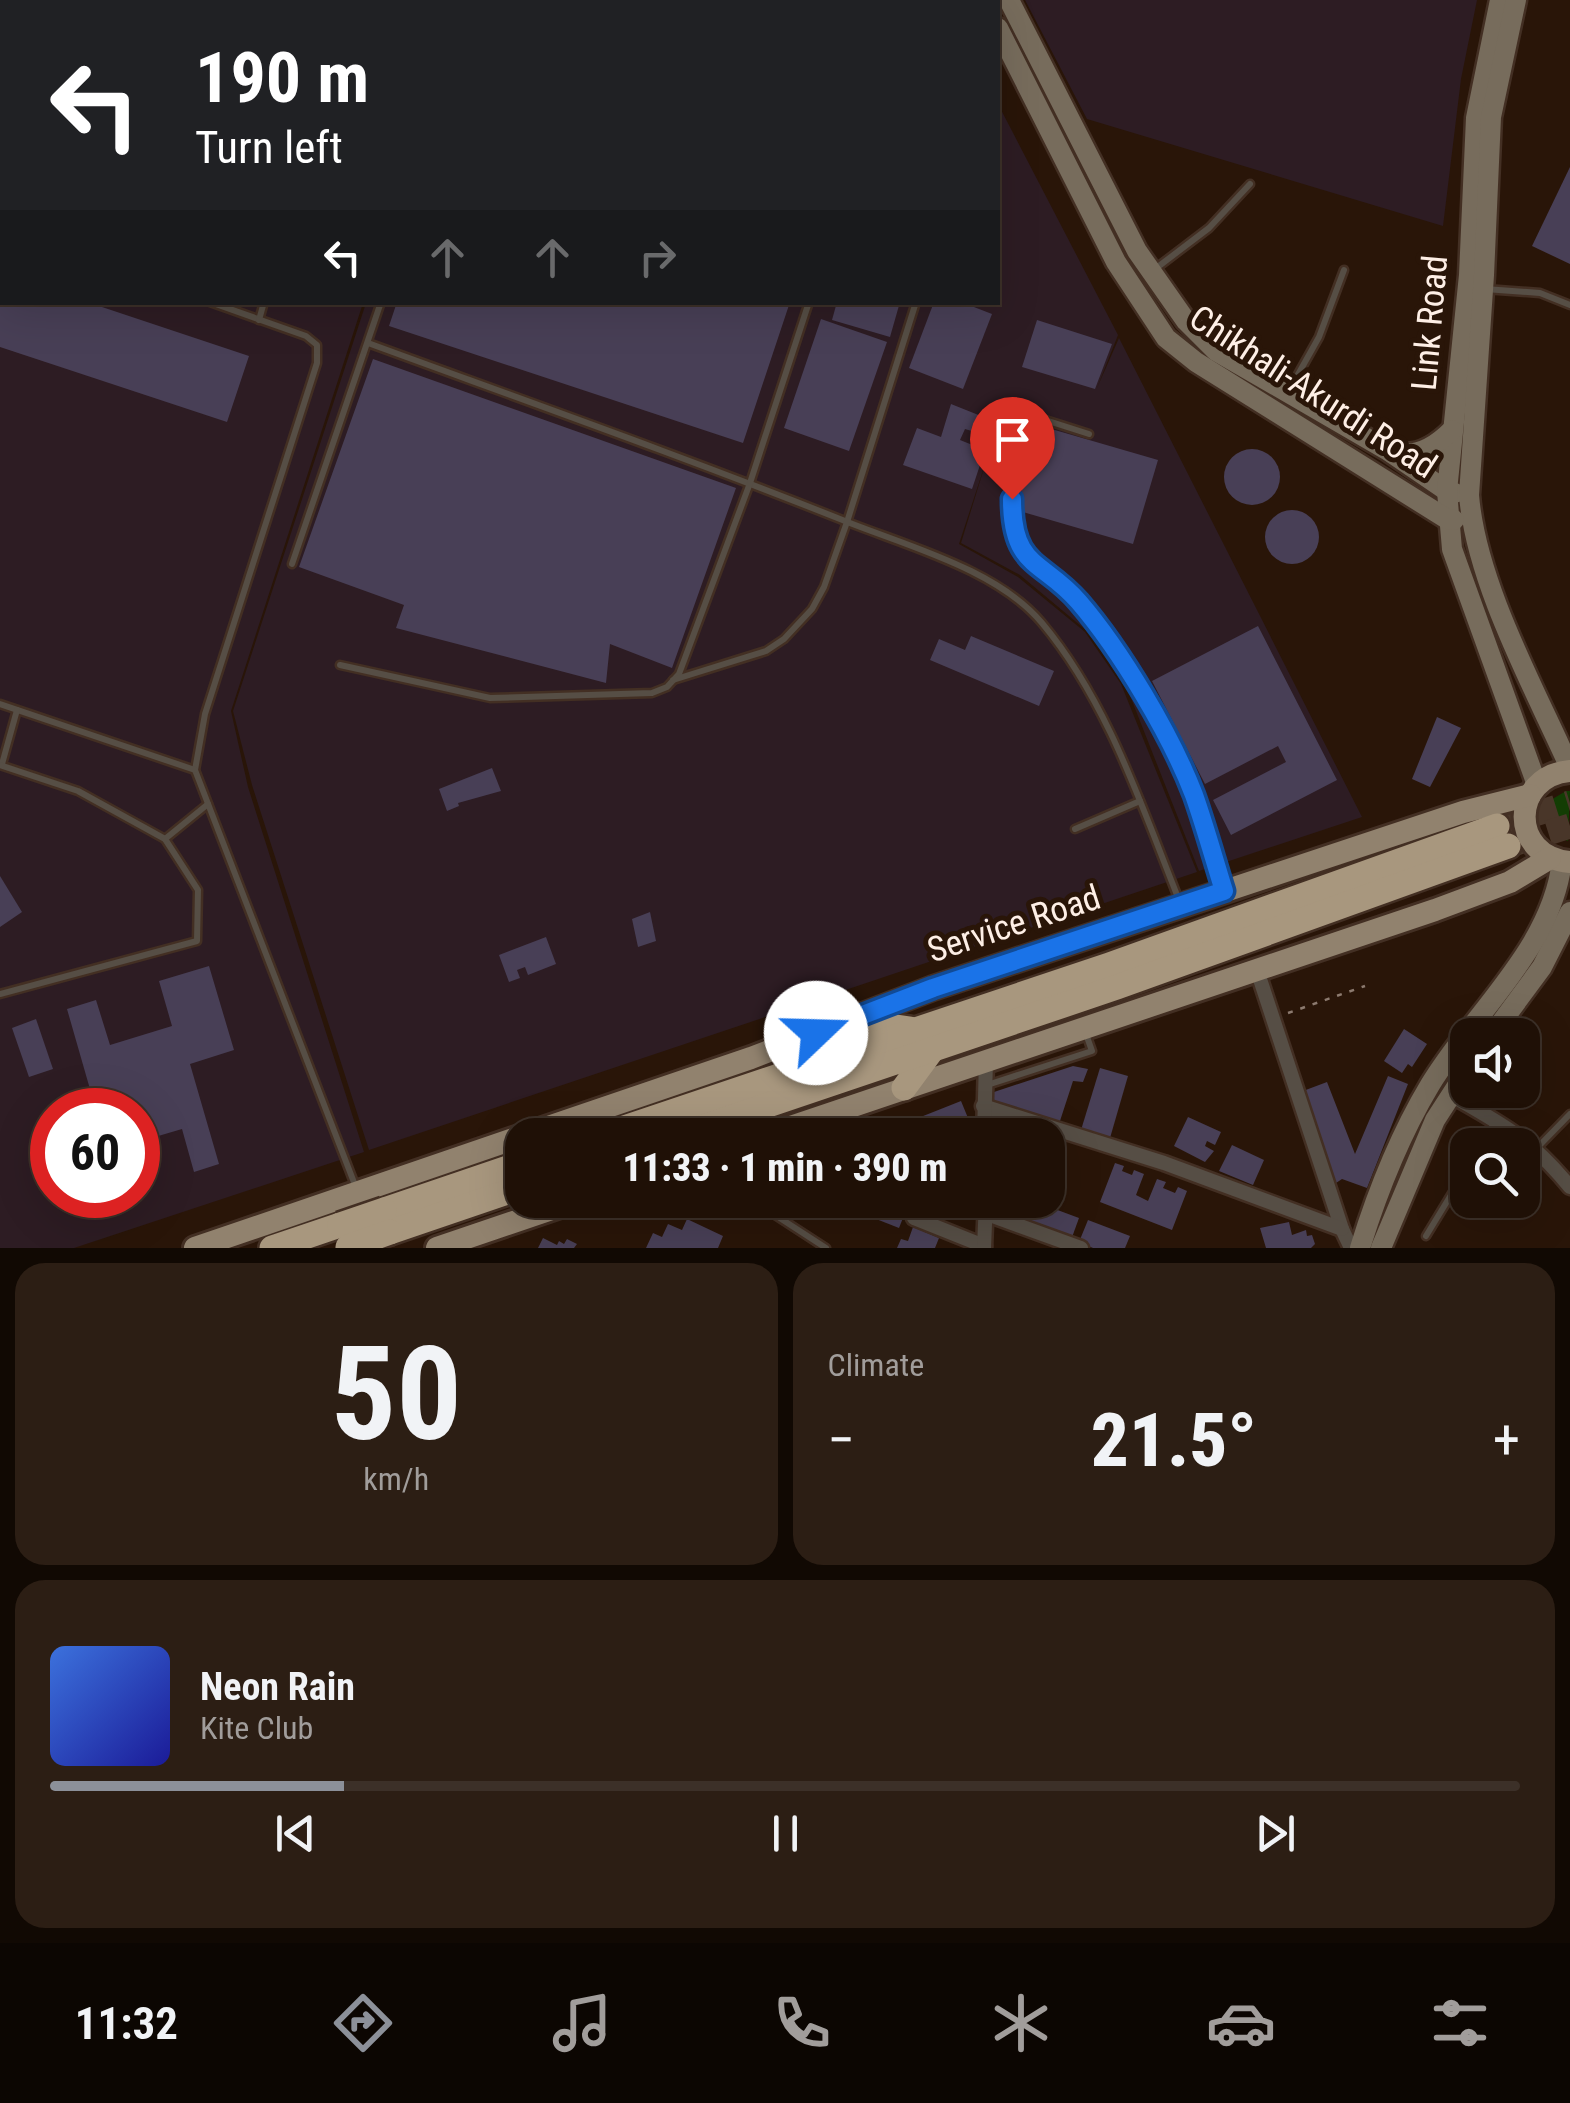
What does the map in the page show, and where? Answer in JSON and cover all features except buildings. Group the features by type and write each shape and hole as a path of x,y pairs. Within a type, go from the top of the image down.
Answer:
{"highway":[{"path":"653,1118 1502,836 1117,987 730,1118"},
{"path":"849,1020 915,1029"},
{"path":"904,1088 932,1050"},
{"path":"383,1230 505,1170"},
{"path":"272,1248 344,1240 505,1192"}],"main road":[{"name":"Chikhali-Akurdi Road","path":"1009,0 1151,272 1186,321 1216,351 1458,493"},
{"name":"Link Road","path":"1500,0 1476,118 1479,280 1452,430 1458,493 1494,597 1570,769"},
{"name":"Link Road","path":"1516,0 1491,117 1458,493 1448,520 1452,549 1533,790"},
{"name":"Chikhali-Akurdi Road","path":"1000,32 1116,262 1166,338 1196,362 1448,520 1471,522"},
{"path":"1387,450 1406,456 1426,450 1452,430"},
{"name":"Service Road","path":"574,1118 751,1058 933,988 1533,790 1554,773 1570,769"},
{"path":"1533,790 1524,814 1527,832 1536,847 1561,860"},
{"path":"817,1118 1481,894 1561,860"},
{"path":"1360,1248 1370,1214 1416,1110 1439,1071 1524,955 1560,880 1561,860"},
{"path":"1504,1018 1542,967 1570,912"},
{"path":"1381,1248 1449,1094"},
{"name":"Service Road","path":"195,1248 505,1142"},
{"path":"358,1192 383,1230"},
{"path":"437,1248 525,1218"}],"street":[{"path":"1256,970 1351,1248"},
{"path":"983,1118 986,1060"},
{"path":"1449,1094 1507,1128"},
{"path":"983,1106 1164,1163 1342,1229"},
{"path":"1540,1153 1570,1187"},
{"path":"914,1218 984,1247 986,1218"},
{"path":"1012,1218 1081,1248"}],"lane":[{"path":"1151,272 1208,228 1250,184"},
{"path":"1288,392 1320,336 1344,270"},
{"path":"1479,280 1540,293 1570,305"},
{"path":"218,305 306,336 317,346 317,363 205,714 195,770 358,1192"},
{"path":"258,320 263,305"},
{"path":"292,564 380,305"},
{"path":"674,680 750,483 809,305"},
{"path":"340,665 490,698 652,694 674,680 766,651 794,630 824,587 915,305"},
{"path":"368,343 750,483 1011,592 1079,674 1124,760 1181,905"},
{"path":"1089,434 1042,419 1032,424 1012,499 1018,543 1028,561 1080,604 1144,696 1192,791 1224,891"},
{"path":"0,704 195,770"},
{"path":"0,994 197,941 198,890 164,839 78,791 1,765 18,710"},
{"path":"1075,829 1140,802"},
{"path":"164,839 208,804"},
{"path":"984,1086 1092,1052 1083,1028"},
{"path":"1540,1144 1570,1114"},
{"path":"1490,1128 1495,1120"},
{"path":"1426,1236 1450,1197"},
{"path":"780,1218 826,1248"}],"path":[{"path":"1273,1019 1366,986"}],"shaded area":[{"path":"1025,0 1477,0 1461,79 1443,226 1087,119"},
{"path":"1000,108 1118,335 1097,388 1119,338 1362,817 1199,871 1125,683 1087,631 1020,575 961,543 989,452 959,544 1018,577 1085,632 1121,684 1197,872 369,1150 252,785 233,711 365,305 1000,305"},
{"path":"0,305 362,305 231,711 248,787 364,1152 74,1248 0,1248"}],"green space":[{"path":"1570,791 1568,841 1555,836 1545,820 1549,801"}],"tunnel":[{"path":"1497,826 1570,803"},
{"path":"1513,844 1570,826"}],"route":[{"path":"816,1033 933,988 1224,891 1192,791 1144,696 1100,627 1072,594 1023,555 1012,499"}]}
